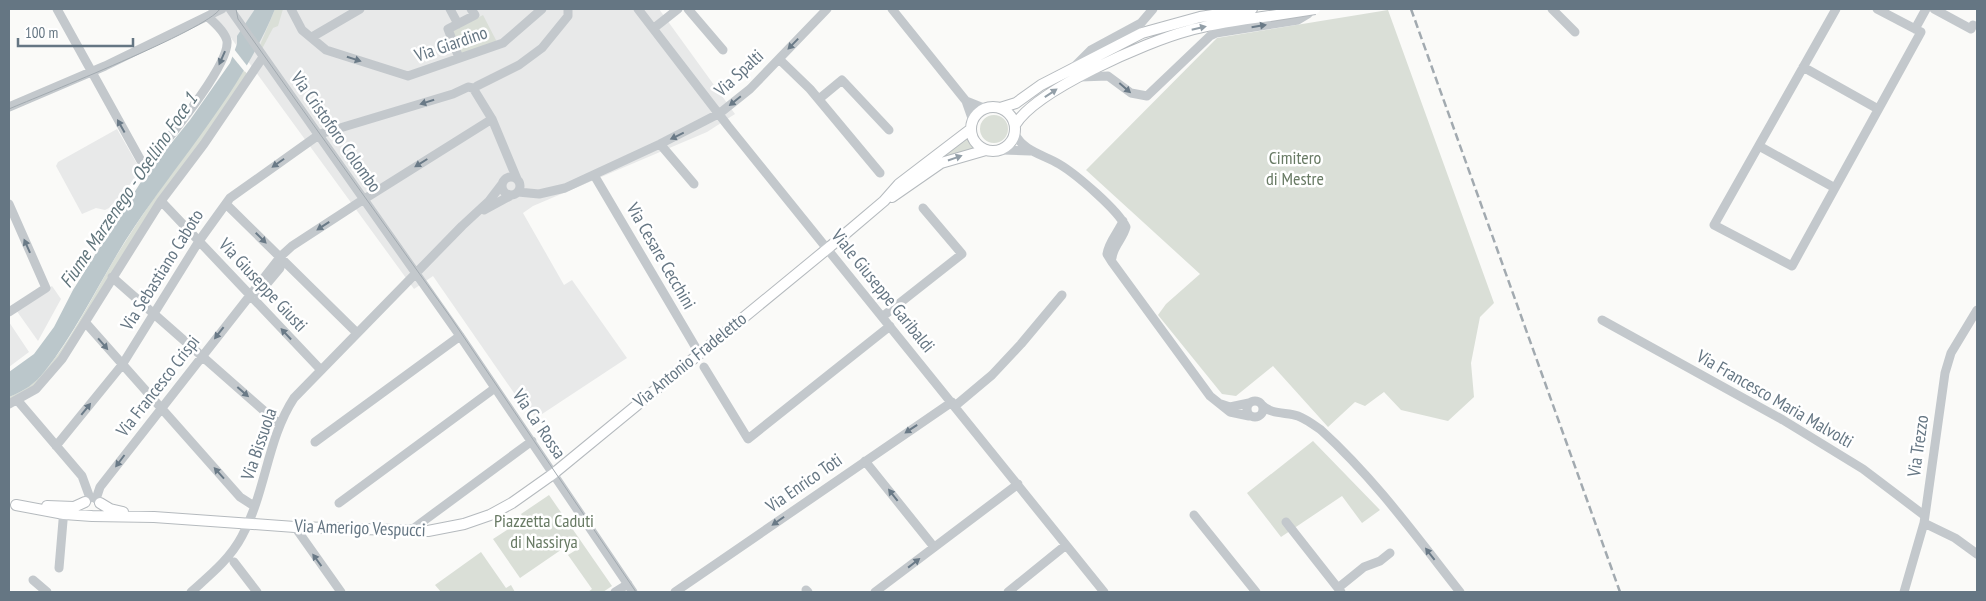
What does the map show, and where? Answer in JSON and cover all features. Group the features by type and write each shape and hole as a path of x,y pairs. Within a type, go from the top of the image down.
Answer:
{"main road":[{"path":"884,201 899,184 972,125 976,116 986,109 1016,104 1036,88 1131,38 1168,25 1214,14 1252,9"},
{"path":"884,201 941,163 986,150 1002,150 1012,141 1015,130 1027,109 1056,89 1173,35 1202,27 1315,9"},
{"path":"1000,108 1010,115 1015,130"},
{"path":"972,125 975,142 986,150"},
{"name":"Via Antonio Fradeletto","path":"553,474 884,201"},
{"name":"Via Amerigo Vespucci","path":"13,505 92,515 410,532 439,530 490,515 512,503 553,474"},
{"path":"93,501 101,509 92,515 84,508 93,501"},
{"name":"Via Amerigo Vespucci","path":"64,510 93,501 116,511 154,517"}],"street":[{"path":"57,9 145,168 192,106 222,59 226,47 225,37 208,17"},
{"path":"9,107 91,72 222,9"},
{"name":"Via Cristoforo Colombo","path":"230,9 416,274"},
{"name":"Via Giardino","path":"291,9 300,26 326,50 408,76 503,43 542,9"},
{"path":"312,37 360,9"},
{"path":"450,9 458,24"},
{"path":"459,58 448,29 475,15 471,9"},
{"name":"Via Sebastiano Caboto","path":"56,446 122,365 199,241 230,198 318,135 453,94 468,87 475,87 519,65 542,48 568,16 568,9"},
{"name":"Viale Giuseppe Garibaldi","path":"638,9 882,317 1104,592"},
{"path":"654,28 678,9"},
{"path":"688,9 723,50"},
{"name":"Via Spalti","path":"516,188 554,192 660,144 720,113 750,89 827,9"},
{"path":"892,9 966,101 972,125"},
{"path":"1075,66 1091,50 1141,23 1153,9"},
{"path":"1080,77 1108,76 1136,96 1147,96 1210,36 1298,20 1308,14 1311,9"},
{"path":"1552,9 1574,32"},
{"path":"1836,9 1714,224 1792,266 1921,32 1877,9"},
{"path":"1915,29 1926,9"},
{"path":"1934,9 1971,29 1973,25"},
{"path":"93,501 82,476 13,402 36,389 49,376 161,201 204,144 263,57"},
{"path":"779,58 819,100 880,173"},
{"path":"1803,67 1878,109"},
{"path":"819,100 842,80 889,130"},
{"path":"475,87 492,119 505,150 516,188"},
{"path":"966,101 986,109"},
{"path":"280,256 292,246 364,199 492,119"},
{"path":"1015,130 1020,143 1061,165 1114,209 1123,221 1120,230 1109,244 1107,254 1214,400 1230,412 1254,418 1264,413 1279,412"},
{"path":"660,144 694,184"},
{"path":"1759,146 1835,188"},
{"path":"477,213 503,182 508,171 505,150"},
{"path":"1002,150 1033,151"},
{"name":"Via Cesare Cecchini","path":"594,175 699,353"},
{"path":"503,182 512,177 516,188"},
{"path":"503,182 504,193 516,188"},
{"path":"477,213 516,188"},
{"name":"Via Giuseppe Giusti","path":"161,201 320,369"},
{"path":"226,204 357,333"},
{"path":"882,317 962,254 923,208"},
{"path":"9,312 46,288 10,209"},
{"name":"Via Bissuola","path":"191,592 230,556 248,523 279,424 294,398 320,369 477,213"},
{"name":"Via Francesco Crispi","path":"93,501 100,487 160,408 280,256"},
{"name":"Via Ca' Rossa","path":"416,274 532,441 630,588"},
{"path":"112,277 279,424"},
{"name":"Via Enrico Toti","path":"675,592 865,461 953,404 1004,363 1062,295"},
{"name":"Via Trezzo","path":"1904,592 1925,520 1945,373 1951,353 1977,310"},
{"name":"Via Francesco Maria Malvolti","path":"1602,320 1807,435 1863,469 1925,520 1977,554"},
{"path":"85,322 240,497 254,506"},
{"path":"704,367 748,439 890,326"},
{"path":"315,442 460,336"},
{"path":"339,503 495,388"},
{"path":"1214,400 1230,407 1256,401 1279,412 1298,416 1319,430 1395,508 1406,525 1460,592"},
{"path":"1249,403 1246,408 1249,416"},
{"path":"1260,416 1262,405"},
{"path":"410,532 532,441"},
{"path":"865,461 934,548"},
{"path":"875,592 1018,484"},
{"path":"59,568 64,510"},
{"path":"1194,515 1256,592"},
{"path":"1286,522 1340,590 1364,568 1380,561 1390,553"},
{"path":"295,527 341,592"},
{"path":"1008,592 1066,545"},
{"path":"234,562 257,592"},
{"path":"33,580 47,592"},
{"path":"202,583 208,592"},
{"path":"614,592 630,588"}],"shaded area":[{"path":"207,9 659,9 735,114 707,132 533,206 523,213 564,285 572,280 627,358 536,418 525,405 523,406 433,276 414,289 226,31"},
{"path":"255,9 275,9 262,38 229,94 135,226 58,354 41,376 24,390 9,397 9,372 34,354 54,327 73,290 144,177 190,120 230,63 237,44 237,36"},
{"path":"117,129 140,169 134,180 109,208 105,210 96,208 82,214 56,166 58,162"},
{"path":"52,286 61,299 38,341 16,310"},
{"path":"9,322 29,352 9,367"}],"green space":[{"path":"275,9 283,9 278,26 273,28 262,49 260,45"},
{"name":"Cimitero di Mestre","path":"1388,10 1494,303 1480,317 1471,363 1474,397 1448,421 1401,410 1384,392 1365,406 1355,402 1328,427 1273,366 1236,396 1222,394 1158,315 1166,304 1200,274 1086,170 1217,38"},
{"path":"483,15 497,42 462,55 452,31"},
{"path":"244,70 248,75 59,358 39,383 9,400 9,397 23,390 43,373 66,343 139,220"},
{"path":"994,115 1004,119 1008,129 1004,139 994,143 984,139 980,129 984,119"},
{"path":"969,137 970,142 975,148 942,158"},
{"path":"1313,441 1380,510 1362,523 1342,496 1281,537 1247,493"},
{"name":"Piazzetta Caduti di Nassirya","path":"549,495 612,586 603,592 588,592 592,589 568,555 576,550 571,543 520,578 493,539 524,519 521,514"},
{"path":"481,552 506,588 511,585 515,592 441,592 435,585"}],"pier":[{"path":"234,49 248,67 245,72 231,55"}],"tram line":[{"path":"9,109 186,32 209,19 220,9"},
{"path":"236,9 238,19 451,318 636,592"}],"railway":[{"path":"1411,9 1620,592"}],"water label":[{"name":"Fiume Marzenego - Osellino Foce 1","path":"128,190"}]}
